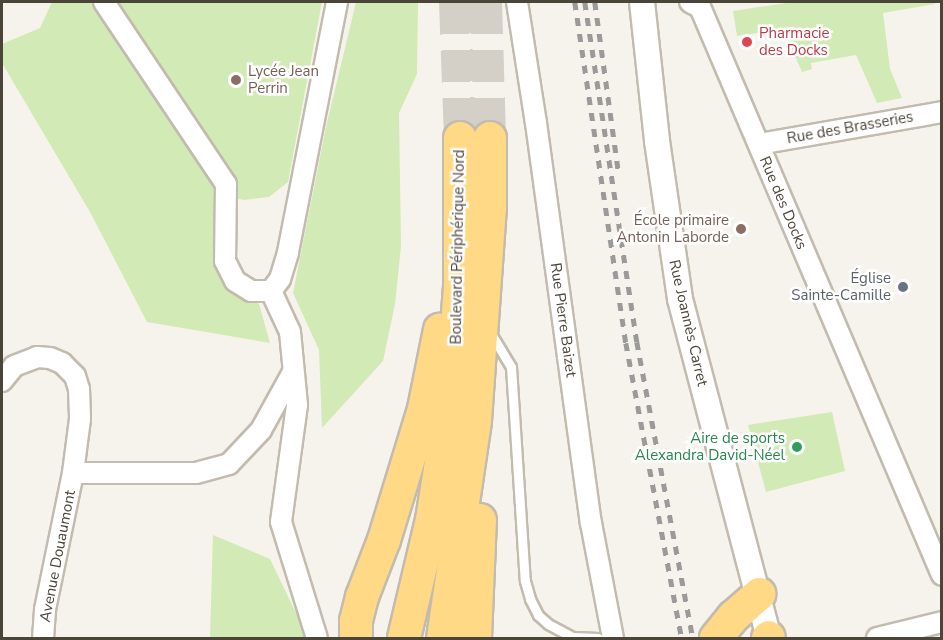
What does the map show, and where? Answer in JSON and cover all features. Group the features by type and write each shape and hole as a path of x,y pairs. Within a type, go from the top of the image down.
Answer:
{"highway":[{"path":"356,639 356,621 362,597 384,540 421,420 435,360 470,147"},
{"name":"Boulevard Périphérique Nord","path":"443,639 475,420 486,274 470,147"},
{"name":"Boulevard Périphérique Nord","path":"404,639 432,520 452,393 470,147"},
{"path":"475,639 487,328 486,274"},
{"path":"372,639 373,605 384,540"},
{"path":"716,639 729,622 759,594"}],"street":[{"path":"104,2 226,184 225,261 235,281 251,291 271,291"},
{"path":"271,291 280,279 288,252 337,2"},
{"name":"Rue Pierre Baizet","path":"517,2 591,523 613,639"},
{"name":"Rue Joannès Carret","path":"648,2 657,141 680,299 769,638"},
{"name":"Rue des Docks","path":"690,2 700,7 942,574"},
{"name":"Rue des Brasseries","path":"759,144 942,112"},
{"path":"271,291 290,332 297,405 281,522 317,639"},
{"name":"Avenue Douaumont","path":"2,381 14,366 37,357 62,363 75,376 79,389 80,419 74,473 45,610 43,639"},
{"name":"Avenue Douaumont","path":"74,473 196,473 229,464 261,430 293,372"},
{"path":"877,639 942,622"}],"lane":[{"path":"487,328 511,367 525,582 530,599 538,615 548,624 572,637 598,639"}],"green space":[{"path":"52,2 322,2 288,182 269,197 244,200 218,195 214,261 227,286 259,304 270,343 147,322 90,212 2,63 2,44 40,28"},
{"path":"356,2 418,2 417,74 399,113 401,246 395,304 383,361 322,428 319,350 293,293 326,127"},
{"path":"793,2 934,2 935,4 883,13 890,69 902,98 877,103 856,55 811,63 812,69 802,72 783,29 737,36 733,11"},
{"name":"Aire de sports Alexandra David-Néel","path":"832,412 845,471 766,492 748,425"},
{"path":"213,535 270,559 308,638 210,638"}],"tunnel":[{"path":"455,2 460,138"},
{"path":"486,2 490,138"}],"railway":[{"path":"575,2 626,343 682,638"},
{"path":"585,2 637,342 693,638"},
{"path":"595,2 619,174"}],"place":[{"name":"Pharmacie des Docks","path":"747,42"},
{"name":"Lycée Jean Perrin","path":"236,80"},
{"name":"École primaire Antonin Laborde","path":"741,229"},
{"name":"Église Sainte-Camille","path":"903,287"},
{"name":"Aire de sports Alexandra David-Néel","path":"797,447"}]}
